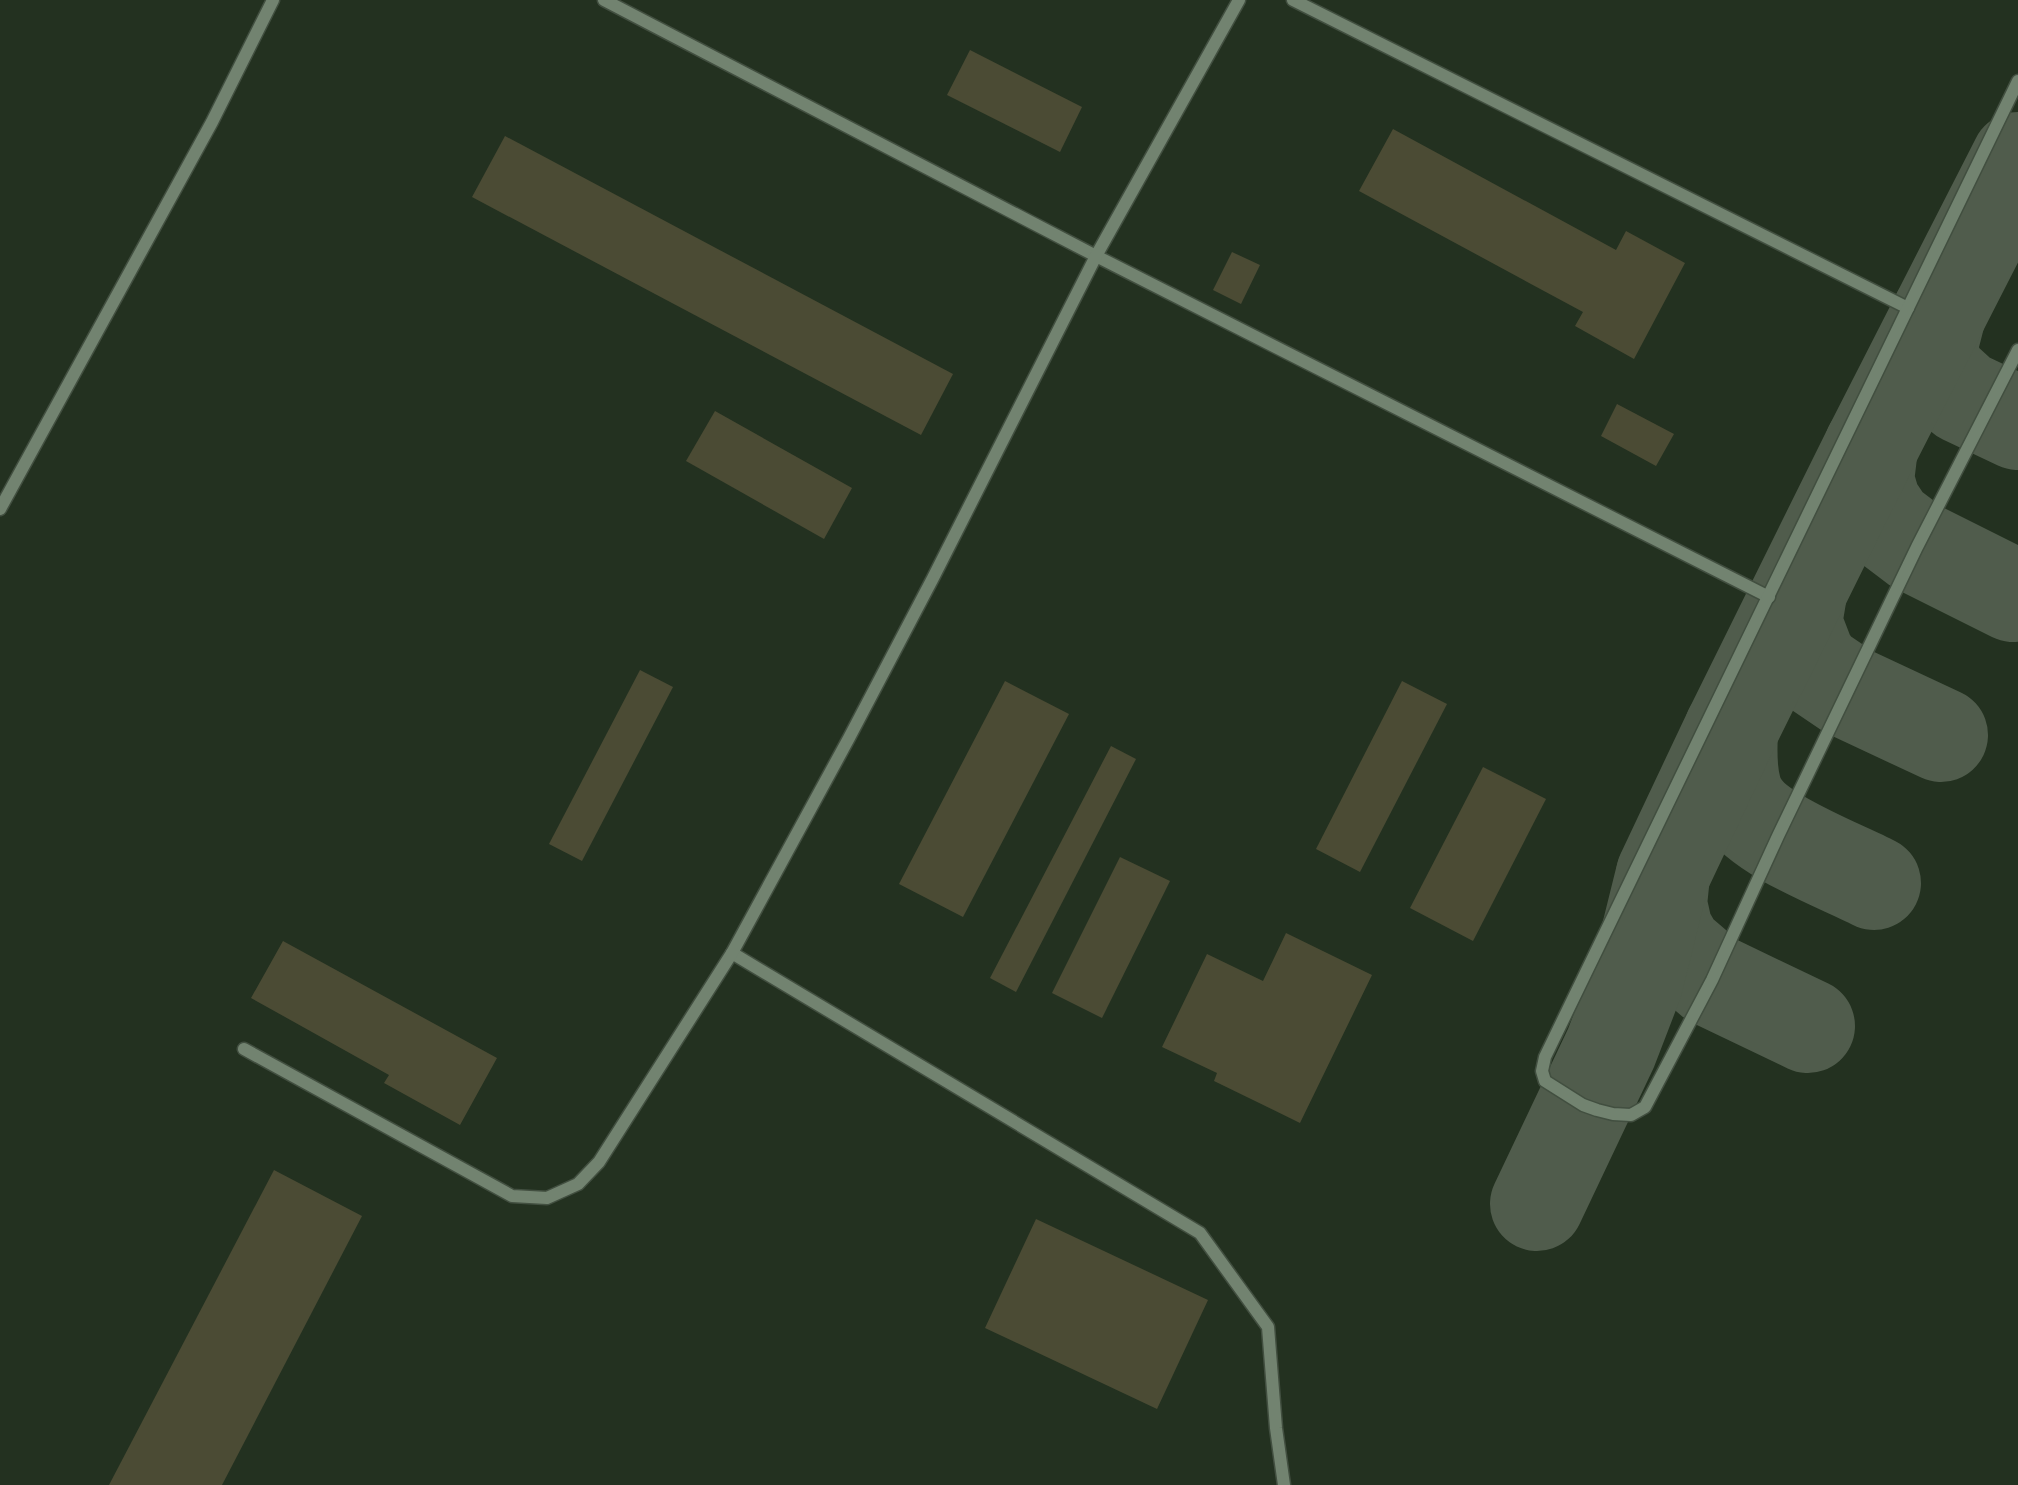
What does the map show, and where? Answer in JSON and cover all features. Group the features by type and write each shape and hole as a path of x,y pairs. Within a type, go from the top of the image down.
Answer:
{"lane":[{"path":"0,509 212,122 273,0"},
{"path":"604,0 1096,256 1769,597"},
{"path":"244,1049 512,1196 546,1198 578,1184 599,1162 732,953 894,654 1096,256 1238,0"},
{"path":"1293,0 1908,308"},
{"path":"2018,81 1545,1057 1542,1071 1545,1081 1583,1105 1613,1114 1632,1115 1645,1107 1712,980 1778,836 1917,547 2018,350"},
{"path":"732,953 1200,1233 1268,1327 1276,1428 1284,1485"}],"building":[{"path":"970,50 1082,107 1060,152 947,95"},
{"path":"1393,129 1616,250 1626,231 1685,263 1634,359 1575,326 1583,312 1359,191"},
{"path":"505,136 953,374 921,435 472,197"},
{"path":"1232,252 1260,265 1241,304 1213,290"},
{"path":"1617,404 1674,434 1656,466 1601,436"},
{"path":"715,411 852,488 824,539 686,461"},
{"path":"640,670 673,687 582,861 549,844"},
{"path":"1005,681 1069,714 963,917 899,884"},
{"path":"1402,681 1447,704 1360,872 1316,849"},
{"path":"1111,746 1136,759 1016,992 990,978"},
{"path":"1483,767 1546,799 1473,941 1410,908"},
{"path":"1120,857 1170,881 1102,1018 1052,993"},
{"path":"1286,933 1372,975 1300,1123 1214,1081 1217,1073 1162,1047 1207,954 1263,981"},
{"path":"283,941 497,1058 460,1125 384,1083 389,1075 251,998"},
{"path":"274,1170 362,1216 222,1485 109,1485"},
{"path":"1036,1219 1208,1300 1157,1409 985,1328"}],"taxiway":[{"path":"1537,1204 1611,1048 1636,983 1663,874 1731,730 1871,447 2018,159"},
{"path":"1939,314 1930,349 1939,375 1963,397 2018,423"},
{"path":"1871,447 1867,480 1874,504 1888,525 1917,547 2013,595"},
{"path":"1800,593 1795,623 1808,657 1818,671 1849,692 1941,735"},
{"path":"1731,730 1731,769 1735,789 1742,805 1752,817 1784,839 1874,883"},
{"path":"1663,875 1660,904 1666,931 1677,950 1712,980 1808,1026"}]}
